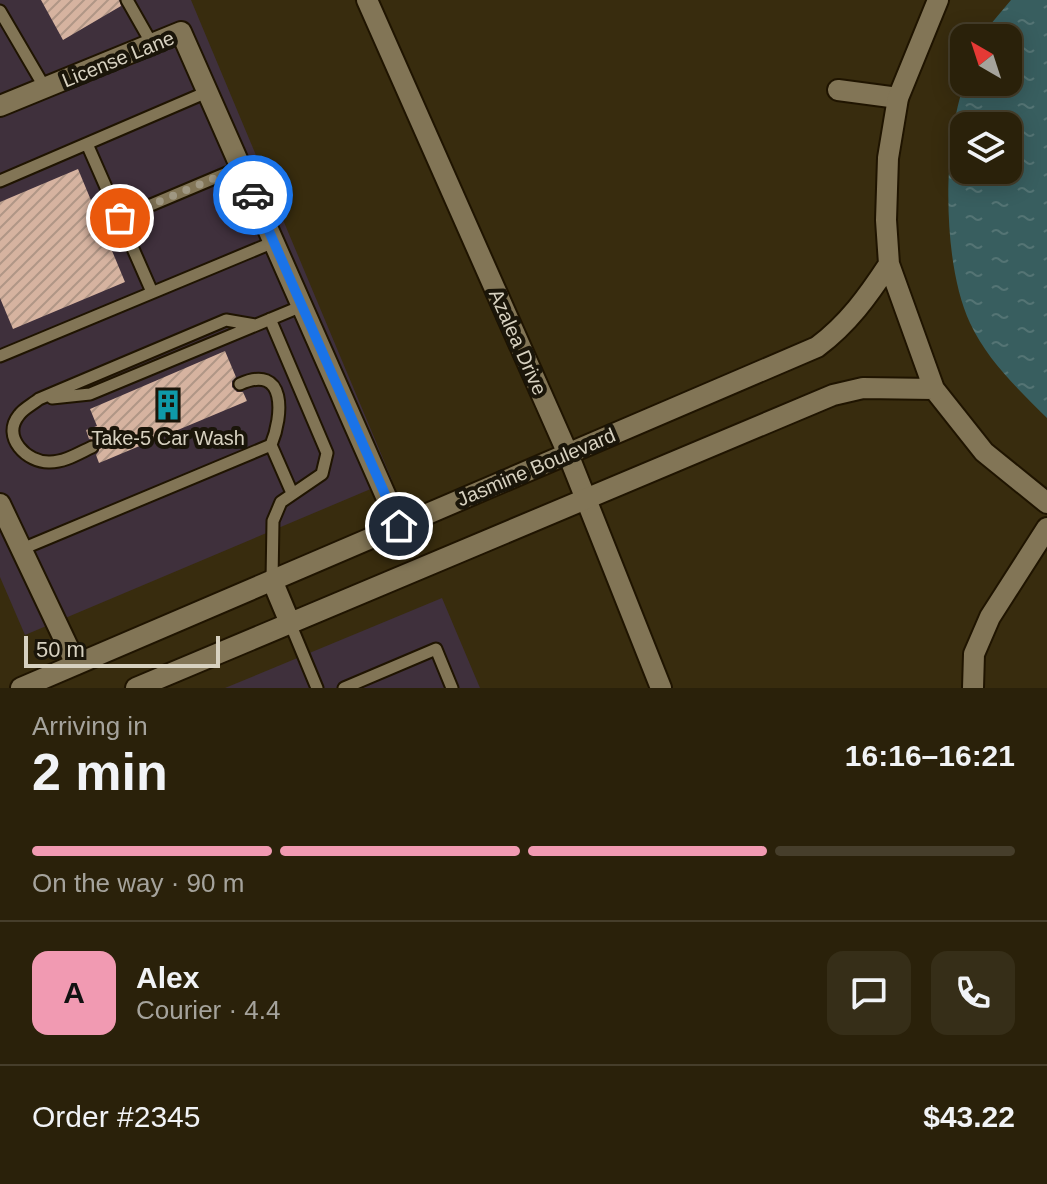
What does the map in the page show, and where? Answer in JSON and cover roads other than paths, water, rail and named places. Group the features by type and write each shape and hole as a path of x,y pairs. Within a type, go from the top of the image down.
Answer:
{"street":[{"name":"Azalea Drive","path":"367,0 568,454 661,688"},
{"path":"938,0 898,98 888,158 886,220 889,264 934,389 984,452 1047,503"},
{"name":"License Lane","path":"0,106 181,32 399,526"},
{"path":"838,90 898,98"},
{"name":"Jasmine Boulevard","path":"21,688 817,347 841,330 889,264"},
{"path":"136,688 833,395 863,388 934,389"},
{"path":"0,504 76,664"},
{"path":"973,688 974,654 990,617 1047,528"},
{"path":"272,580 290,623"}],"lane":[{"path":"127,0 152,44"},
{"path":"0,11 45,88"},
{"path":"0,181 207,92"},
{"path":"87,144 152,292"},
{"path":"120,218 241,167"},
{"path":"1,354 274,242"},
{"path":"92,447 61,461 34,461 22,452 15,441 14,428 18,415 39,399 90,394 302,306"},
{"path":"270,319 327,453 322,474 281,502 273,521 272,580"},
{"path":"22,549 271,445 280,423 280,404 275,389 266,380 253,378 240,384"},
{"path":"271,445 292,493"},
{"path":"290,623 317,688"},
{"path":"344,688 436,649 452,688"}],"water":[{"path":"1011,0 1047,0 1047,418 1004,374 977,337 961,298 950,237 948,203 950,159 950,184 1022,184 1022,112 956,112 961,96 1022,96 1022,24 991,24"}],"place":[{"name":"Take-5 Car Wash","path":"168,405"}]}
